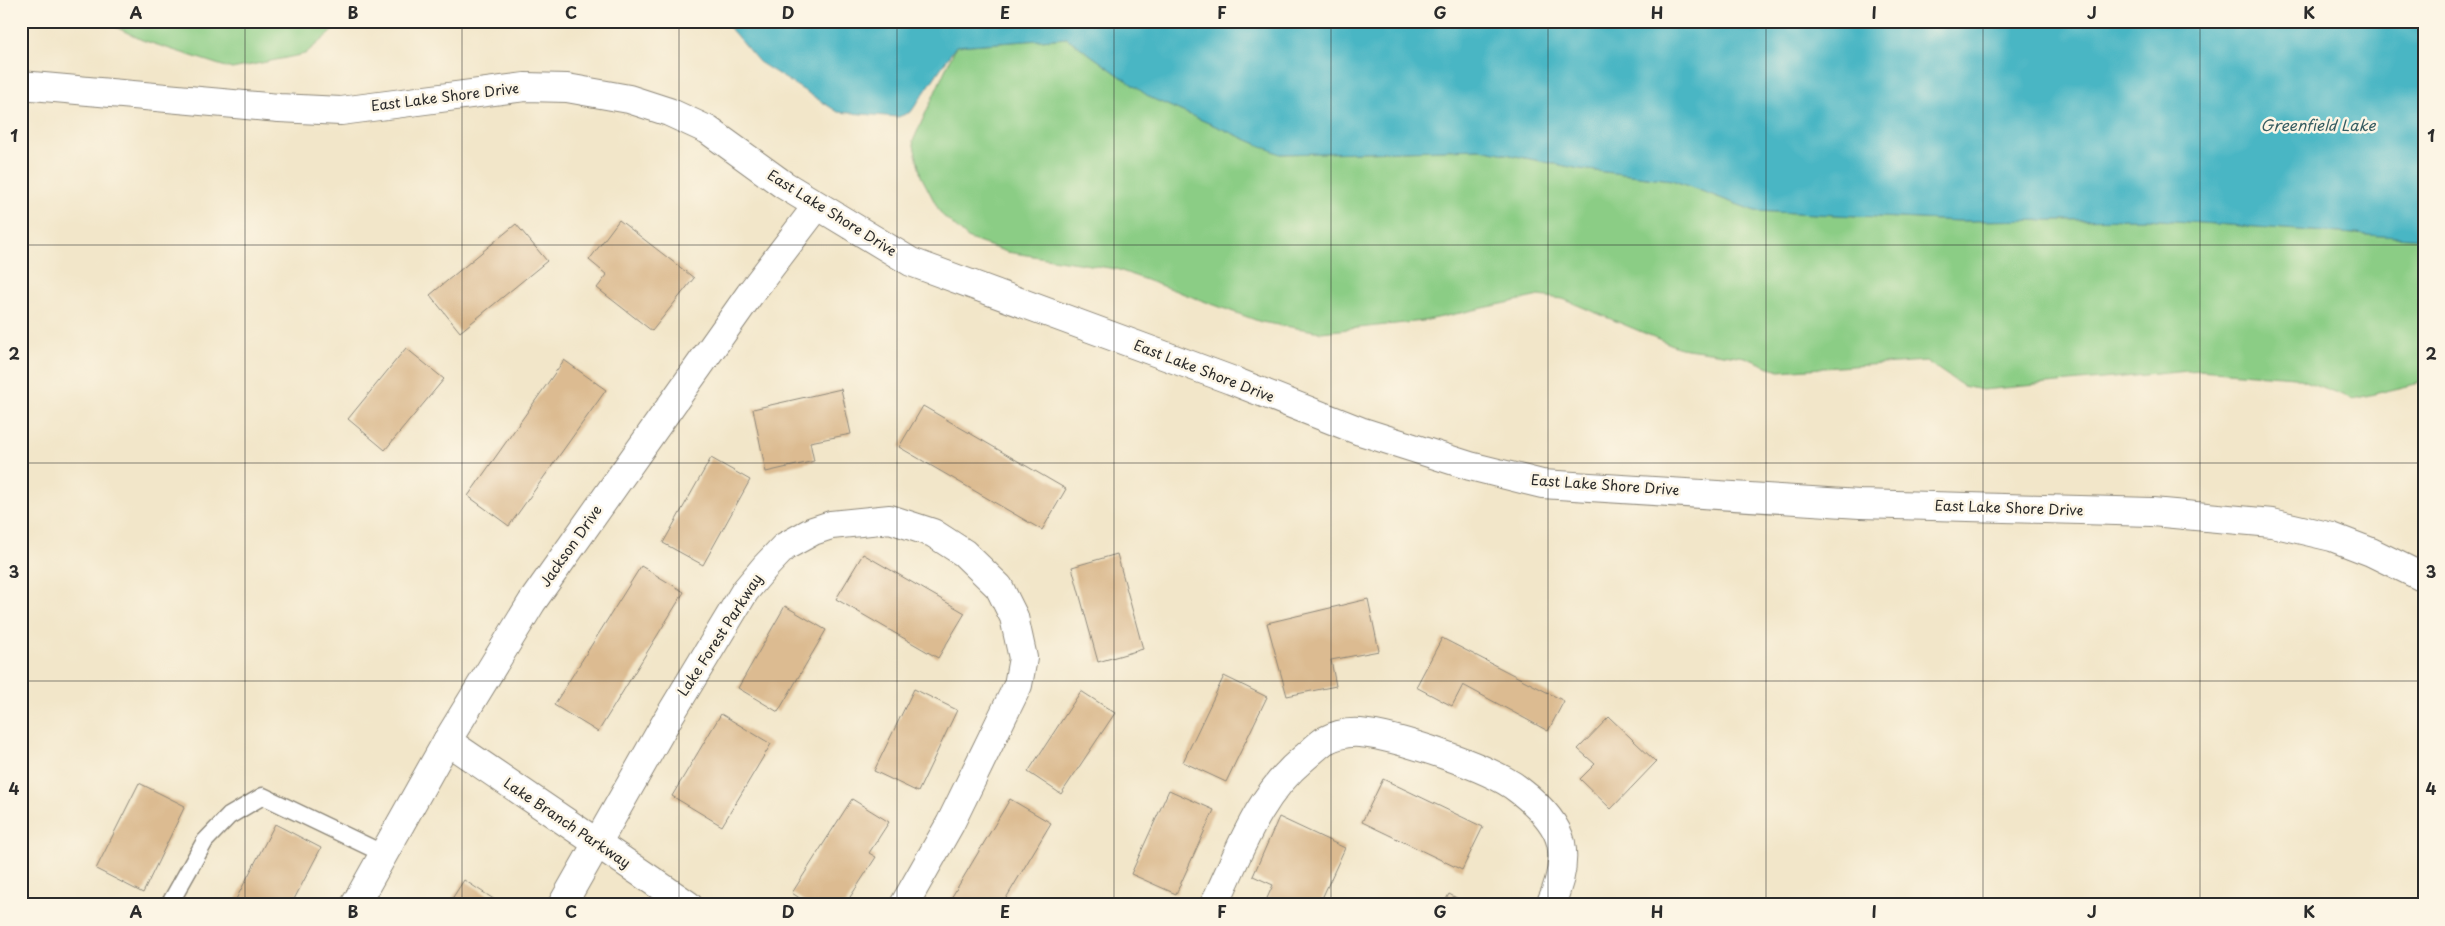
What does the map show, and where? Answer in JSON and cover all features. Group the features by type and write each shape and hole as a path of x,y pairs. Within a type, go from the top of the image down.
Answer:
{"street":[{"name":"East Lake Shore Drive","path":"21,85 279,108 341,111 525,87 567,88 629,99 669,112 700,127 817,206 911,262 1231,380 1360,432 1470,466 1542,484 1860,504 2152,512 2272,523 2332,537 2371,552 2424,578"},
{"name":"Jackson Drive","path":"355,905 382,853 447,741 532,602 610,489 750,294 817,206"},
{"name":"Lake Forest Parkway","path":"562,905 670,715 745,591 764,566 784,547 813,531 831,525 890,519 933,533 964,553 999,587 1014,617 1022,658 1018,685 950,824 904,905"},
{"path":"1214,905 1261,806 1284,775 1323,742 1341,734 1358,733 1379,736 1448,757 1498,777 1519,789 1537,806 1556,831 1561,843 1562,872 1550,905"},
{"name":"Lake Branch Parkway","path":"447,741 688,905"}],"lane":[{"path":"169,905 205,841 230,816 264,796 382,853"}],"green space":[{"path":"104,21 344,21 305,54 232,69 142,40"},
{"path":"1067,38 1151,98 1280,154 1481,149 1580,169 1672,180 1755,211 1961,221 2146,219 2424,239 2424,382 2353,399 2295,377 2199,370 1982,390 1963,386 1926,361 1779,371 1745,357 1680,348 1563,299 1539,296 1423,321 1321,332 1261,322 1116,269 1007,252 969,239 941,214 921,176 913,141 956,46"}],"water":[{"name":"Greenfield Lake","path":"724,21 2424,21 2424,239 2146,219 1961,221 1755,211 1672,180 1580,169 1481,149 1280,154 1151,98 1067,38 956,46 911,112 898,117 838,112 759,62"}],"building":[{"path":"619,220 694,278 652,331 597,288 607,275 589,260"},
{"path":"516,224 547,261 460,332 430,295"},
{"path":"406,348 444,379 385,450 348,419"},
{"path":"564,360 606,390 509,526 468,496"},
{"path":"841,389 851,434 810,442 814,461 766,472 753,409"},
{"path":"923,406 1066,489 1042,530 899,447"},
{"path":"711,458 750,480 703,565 663,543"},
{"path":"863,554 965,613 938,658 836,599"},
{"path":"1117,554 1143,649 1098,662 1072,567"},
{"path":"641,566 684,592 598,732 554,705"},
{"path":"1368,599 1379,651 1331,660 1336,686 1287,696 1267,623"},
{"path":"785,606 826,630 778,712 738,688"},
{"path":"1442,638 1564,701 1548,731 1463,685 1452,706 1416,687"},
{"path":"1224,676 1267,697 1226,782 1183,762"},
{"path":"914,689 957,710 918,792 874,771"},
{"path":"1081,691 1115,713 1061,794 1028,772"},
{"path":"721,714 771,744 722,826 672,796"},
{"path":"1609,717 1656,762 1611,809 1580,779 1595,764 1578,749"},
{"path":"1383,779 1483,827 1462,870 1362,822"},
{"path":"139,783 185,806 143,893 96,869"},
{"path":"1169,790 1214,810 1176,894 1131,874"},
{"path":"852,799 889,822 869,853 876,857 845,905 810,905 792,893"},
{"path":"1010,799 1051,823 1002,905 947,905"},
{"path":"1279,817 1345,848 1319,905 1264,905 1273,885 1253,876"},
{"path":"275,824 321,848 291,905 233,905"},
{"path":"464,880 503,905 448,905"},
{"path":"1449,894 1470,905 1443,905"}]}
